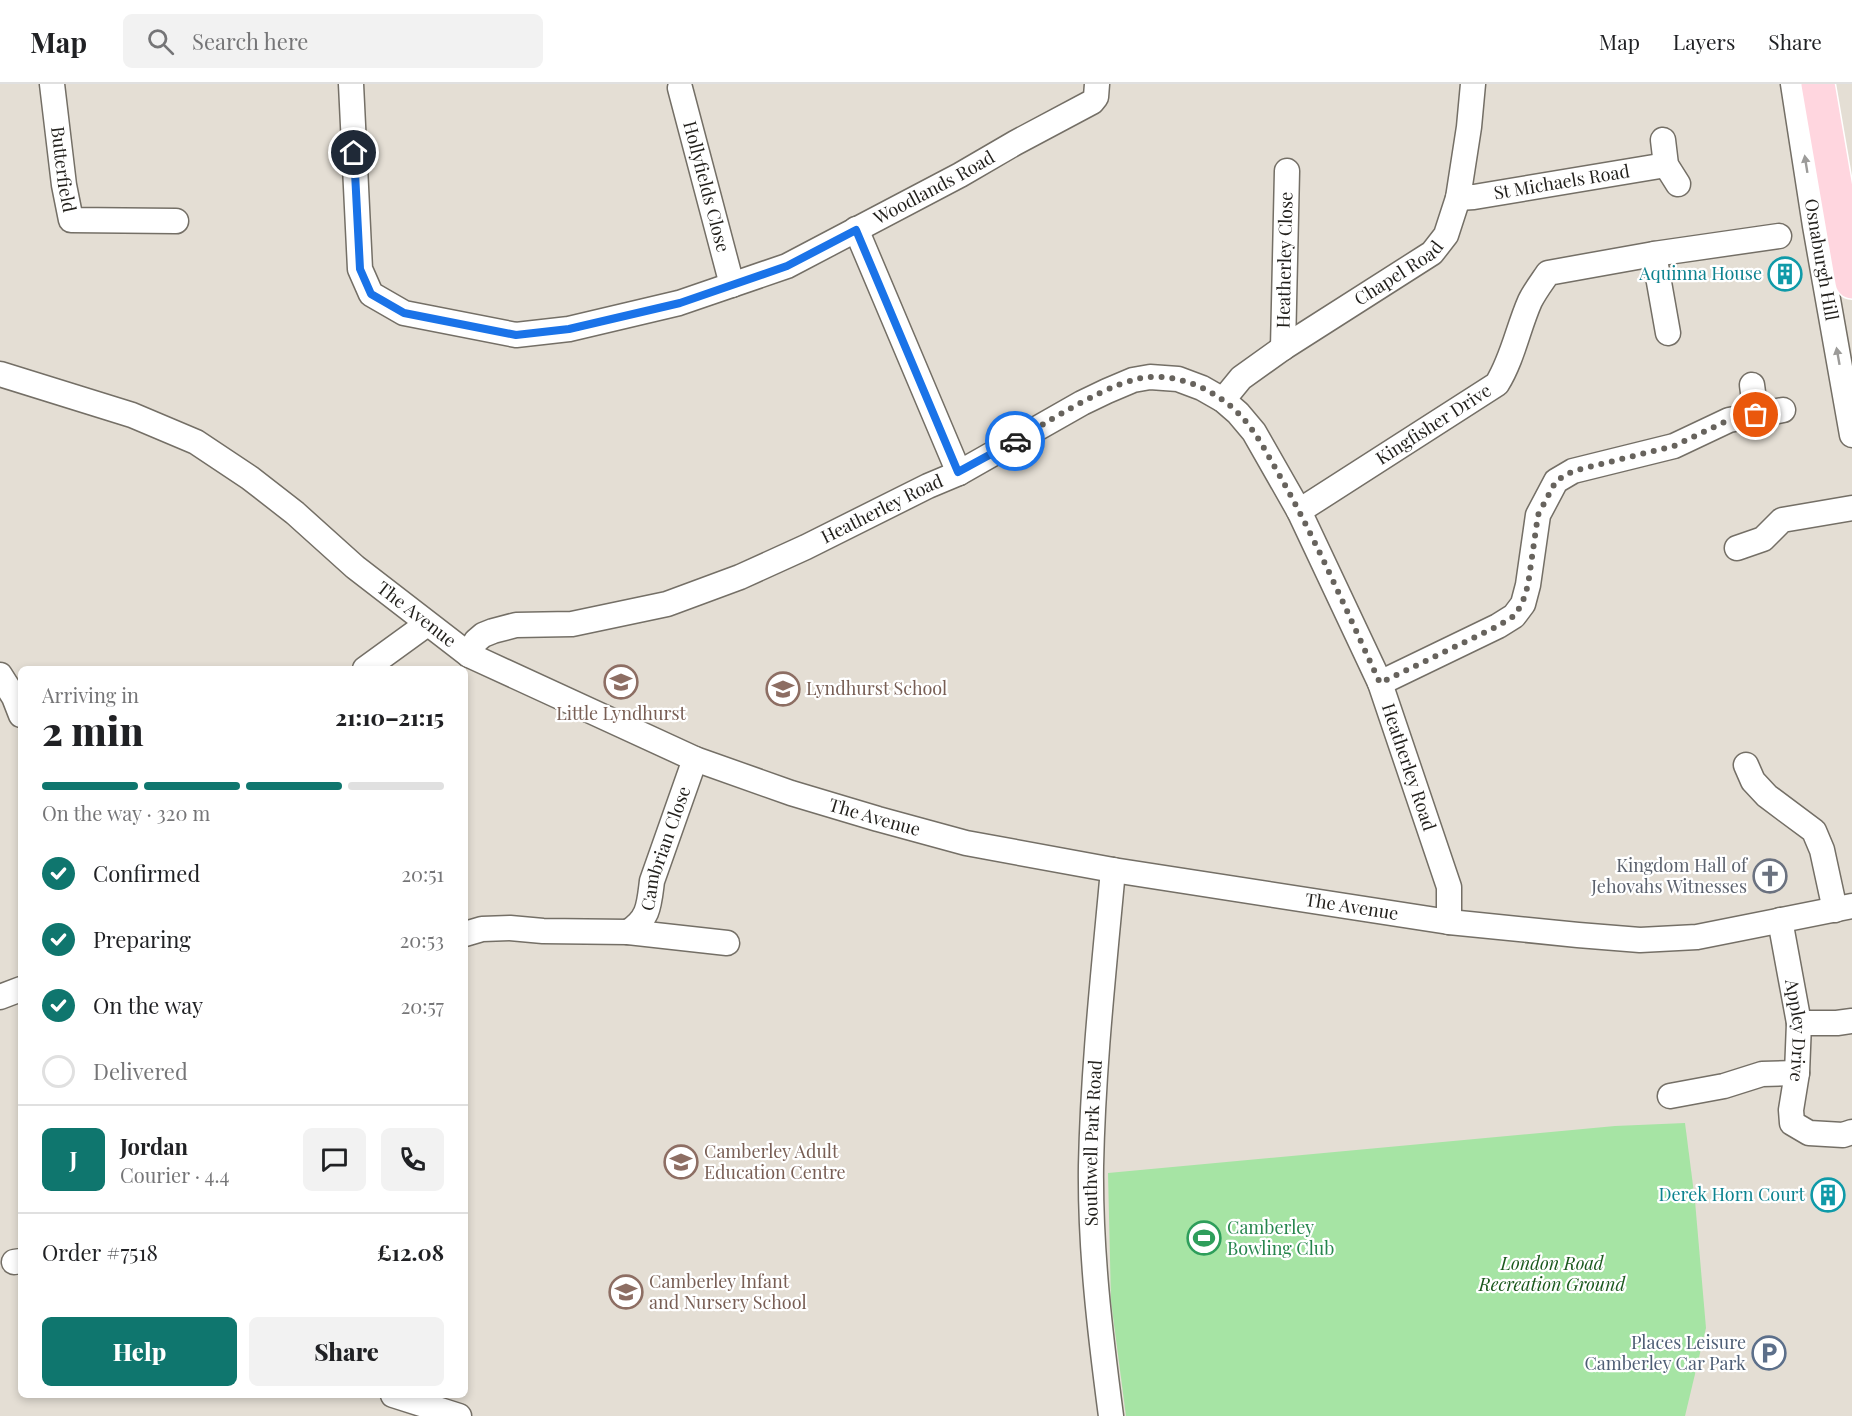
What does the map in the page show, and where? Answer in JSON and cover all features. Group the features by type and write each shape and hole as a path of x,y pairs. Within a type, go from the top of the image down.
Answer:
{"main road":[{"path":"1818,84 1852,282"}],"street":[{"name":"Butterfield","path":"52,84 64,185 71,220 176,221"},
{"name":"Woodlands Road","path":"351,84 360,269 371,294 404,313 516,335 569,329 680,303 787,266 1092,102 1096,97 1097,84"},
{"name":"Chapel Road","path":"1224,400 1241,378 1283,348 1432,254 1446,235 1458,198 1473,84"},
{"name":"Osnaburgh Hill","path":"1793,84 1815,226 1852,435"},
{"name":"Hollyfields Close","path":"680,88 732,285"},
{"name":"St Michaels Road","path":"1458,198 1672,175 1663,140"},
{"name":"Heatherley Close","path":"1283,348 1287,171"},
{"path":"856,230 958,472"},
{"name":"Kingfisher Drive","path":"1299,511 1497,384 1504,373 1531,299 1548,273 1654,254 1779,236"},
{"path":"1654,254 1668,333"},
{"name":"The Avenue","path":"0,374 132,415 196,442 250,478 295,513 355,567 469,655 695,759 791,793 955,840 1113,870 1449,922 1578,936 1640,940 1697,937 1843,908"},
{"name":"Heatherley Road","path":"469,655 476,641 492,631 516,626 572,624 667,604 740,577 958,472 1082,403 1133,380 1150,377 1178,379 1224,400 1238,413 1254,432 1299,511 1380,683 1449,887 1449,922"},
{"path":"1752,385 1756,415"},
{"path":"1380,683 1514,616 1522,604 1528,585 1538,515 1556,481 1573,471 1674,446 1729,420 1783,410"},
{"path":"1737,548 1763,539 1782,520 1852,508"},
{"path":"369,666 427,624"},
{"path":"0,675 18,707"},
{"name":"Cambrian Close","path":"628,932 645,918 652,881 695,759"},
{"path":"1746,765 1753,781 1767,796 1814,831 1843,908"},
{"name":"Southwell Park Road","path":"1112,1416 1100,1329 1091,1166 1098,1036 1113,870"},
{"name":"Appley Drive","path":"1780,920 1799,1023 1797,1073 1791,1110 1792,1123 1809,1133 1843,1135 1852,1132"},
{"name":"Cambrian Close","path":"468,933 482,929 510,928 543,931 628,932 728,943"},
{"path":"0,997 18,990"},
{"path":"1799,1023 1837,1023 1852,1020"},
{"path":"1670,1096 1724,1086 1762,1074 1797,1073"},
{"path":"397,1403 459,1416"}],"green space":[{"name":"London Road Recreation Ground","path":"1685,1123 1695,1201 1706,1328 1685,1416 1126,1416 1111,1301 1108,1173 1615,1126"}],"way so far":[{"path":"1015,441 1082,403 1133,380 1150,377 1178,379 1224,400 1254,432 1299,511 1380,683 1514,616 1522,604 1528,585 1538,515 1556,481 1573,471 1674,446 1729,420 1756,415"}],"place":[{"name":"Aquinna House","path":"1785,274"},
{"name":"Little Lyndhurst","path":"621,682"},
{"name":"Lyndhurst School","path":"783,689"},
{"name":"Kingdom Hall of Jehovahs Witnesses","path":"1770,876"},
{"name":"Camberley Adult Education Centre","path":"681,1162"},
{"name":"Derek Horn Court","path":"1828,1195"},
{"name":"Camberley Bowling Club","path":"1204,1238"},
{"name":"Camberley Infant and Nursery School","path":"626,1292"},
{"name":"Places Leisure Camberley Car Park","path":"1769,1353"}],"route":[{"path":"354,153 360,269 371,294 404,313 516,335 569,329 680,303 787,266 856,230 958,472 1015,441"}]}
